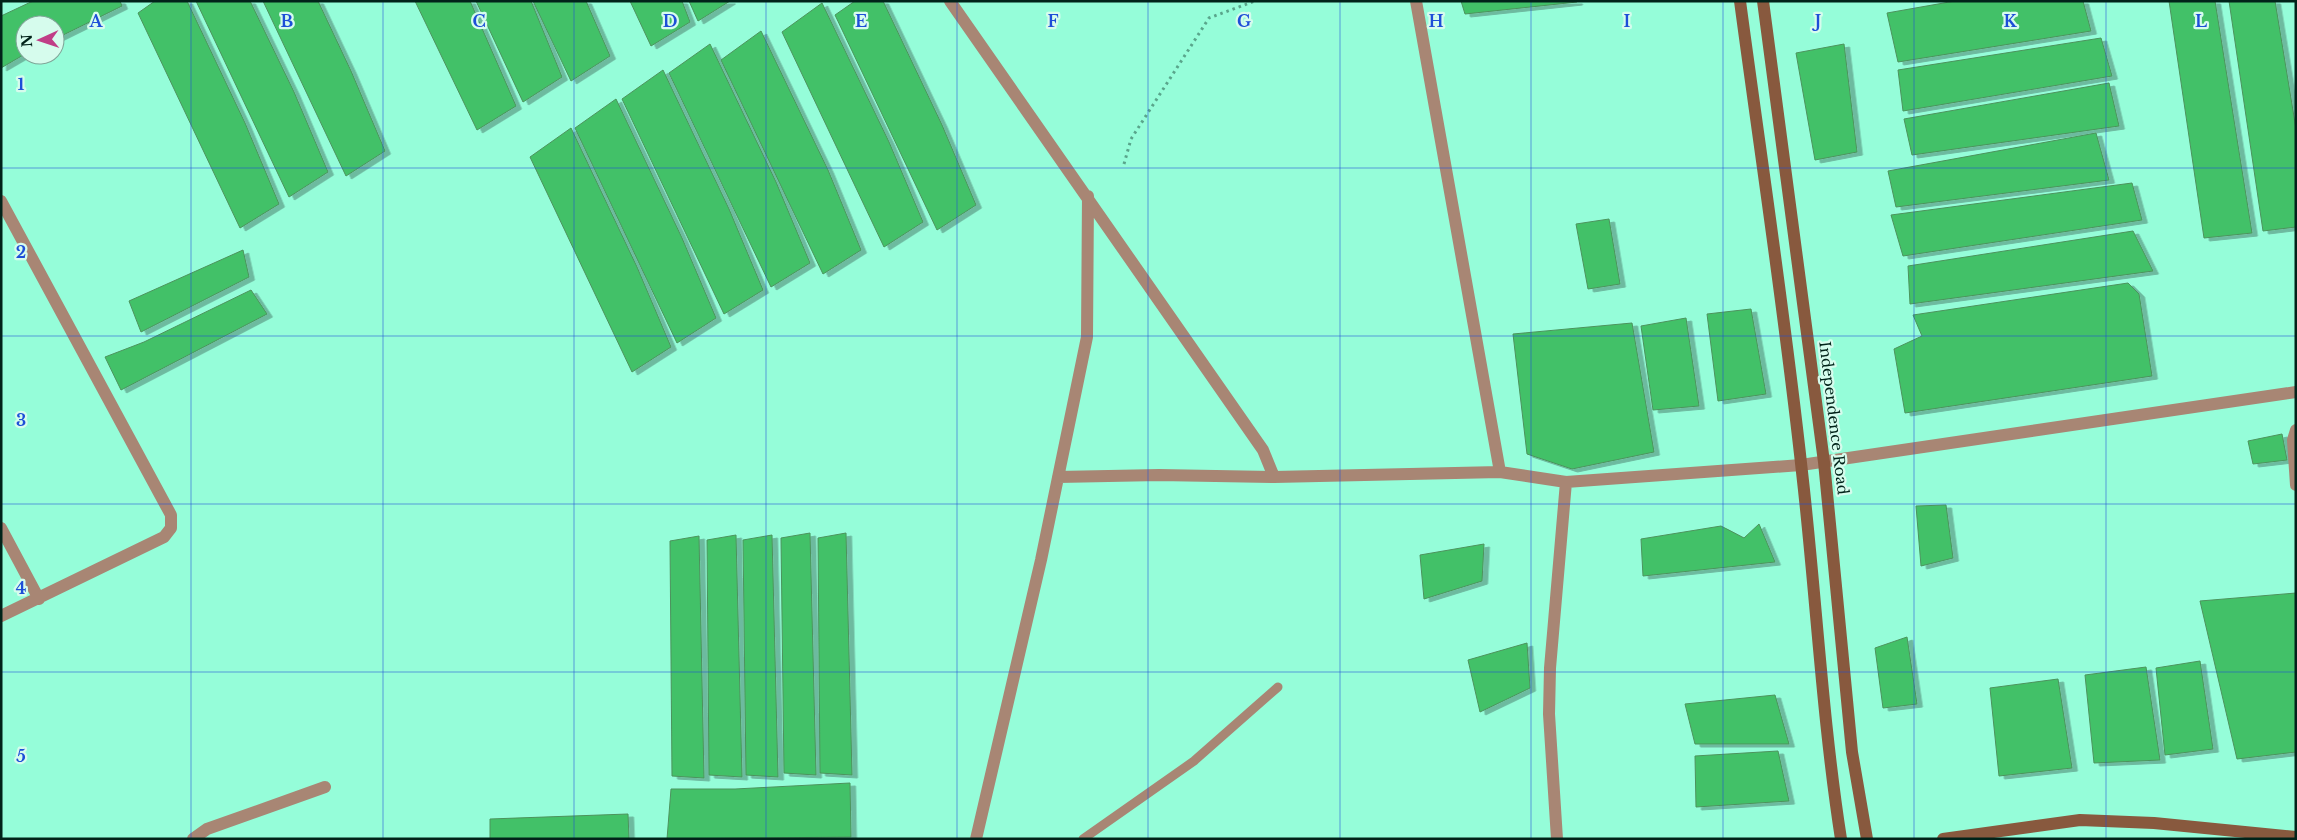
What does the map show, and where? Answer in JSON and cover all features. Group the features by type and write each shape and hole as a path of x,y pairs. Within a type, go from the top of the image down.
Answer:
{"main road":[{"path":"1740,1 1802,465 1829,760 1841,839"},
{"name":"Independence Road","path":"1763,1 1824,462 1852,752 1867,839"},
{"path":"1943,839 2080,820 2154,823 2296,836"}],"street":[{"path":"950,1 1088,196 1263,450 1274,477"},
{"path":"1416,1 1500,472"},
{"path":"976,839 1058,477 1087,337 1088,196"},
{"path":"1,201 171,515 171,528 164,537 1,616"},
{"path":"1058,477 1159,475 1274,477 1500,472 1566,482 1802,465 2296,392"},
{"path":"2296,430 2293,440 2296,485"},
{"path":"1558,839 1549,714 1550,668 1566,482"},
{"path":"1,528 39,599"},
{"path":"193,839 207,829 325,787"}],"lane":[{"path":"1083,839 1194,761 1278,687"}],"path":[{"path":"1124,164 1131,138 1209,18 1254,1"}],"building":[{"path":"33,1 120,1 122,6 65,34 65,15 15,15 15,60 1,68 1,16"},
{"path":"155,1 187,1 245,123 279,204 240,228 138,13"},
{"path":"196,1 250,1 294,92 328,172 289,197"},
{"path":"263,1 318,1 351,71 385,151 346,176"},
{"path":"415,1 470,1 516,106 477,130"},
{"path":"476,1 531,1 562,77 523,102"},
{"path":"533,1 586,1 610,56 571,81"},
{"path":"630,1 682,1 690,22 651,46"},
{"path":"689,1 730,1 698,21"},
{"path":"855,1 883,1 942,125 976,205 937,230 835,15"},
{"path":"1461,1 1577,1 1577,2 1465,14"},
{"path":"1955,1 2083,1 2091,31 1898,62 1887,13"},
{"path":"2169,1 2215,1 2252,233 2204,238"},
{"path":"2229,1 2275,1 2296,129 2296,227 2263,231"},
{"path":"822,3 889,142 923,222 884,247 782,32"},
{"path":"761,31 828,170 861,250 823,274 721,60"},
{"path":"2101,38 2112,76 1903,111 1898,70"},
{"path":"710,44 776,182 810,263 771,287 669,73"},
{"path":"1844,44 1857,152 1815,160 1796,53"},
{"path":"663,70 729,209 763,290 724,314 622,99"},
{"path":"2109,83 2119,126 1912,155 1904,119"},
{"path":"616,99 682,238 716,318 677,343 575,128"},
{"path":"571,128 637,267 671,347 632,372 530,157"},
{"path":"2096,133 2109,180 1896,207 1888,171"},
{"path":"2132,183 2142,220 1903,256 1891,215"},
{"path":"1609,219 1620,284 1588,289 1576,224"},
{"path":"2133,231 2153,271 1910,304 1908,266"},
{"path":"243,250 249,277 141,332 129,301"},
{"path":"2128,283 2139,294 2152,376 1905,413 1894,349 1922,336 1913,315"},
{"path":"251,290 267,314 121,390 105,357 144,342"},
{"path":"1751,309 1766,394 1718,401 1707,314"},
{"path":"1686,318 1699,406 1653,410 1641,326"},
{"path":"1632,323 1654,452 1572,469 1527,454 1513,334"},
{"path":"2282,434 2287,460 2253,464 2248,441"},
{"path":"1946,505 1953,558 1921,566 1916,506"},
{"path":"1759,524 1775,562 1643,576 1641,539 1721,526 1744,538"},
{"path":"810,533 816,775 784,773 781,538"},
{"path":"846,533 852,775 820,773 818,538"},
{"path":"736,535 742,777 709,775 707,540"},
{"path":"772,535 778,777 746,775 743,540"},
{"path":"699,536 704,778 672,776 670,541"},
{"path":"1484,544 1482,581 1424,599 1420,555"},
{"path":"2296,593 2296,752 2237,759 2200,601"},
{"path":"1907,637 1917,704 1883,708 1875,648"},
{"path":"1527,643 1530,688 1480,712 1468,660"},
{"path":"2200,661 2213,749 2165,755 2156,668"},
{"path":"2146,667 2160,760 2094,763 2085,675"},
{"path":"2058,679 2072,768 1999,776 1990,688"},
{"path":"1775,695 1789,744 1695,744 1685,704"},
{"path":"1778,751 1789,801 1696,807 1695,756"},
{"path":"850,783 851,837 667,839 671,789 735,789"},
{"path":"628,814 629,839 490,839 490,819"}]}
